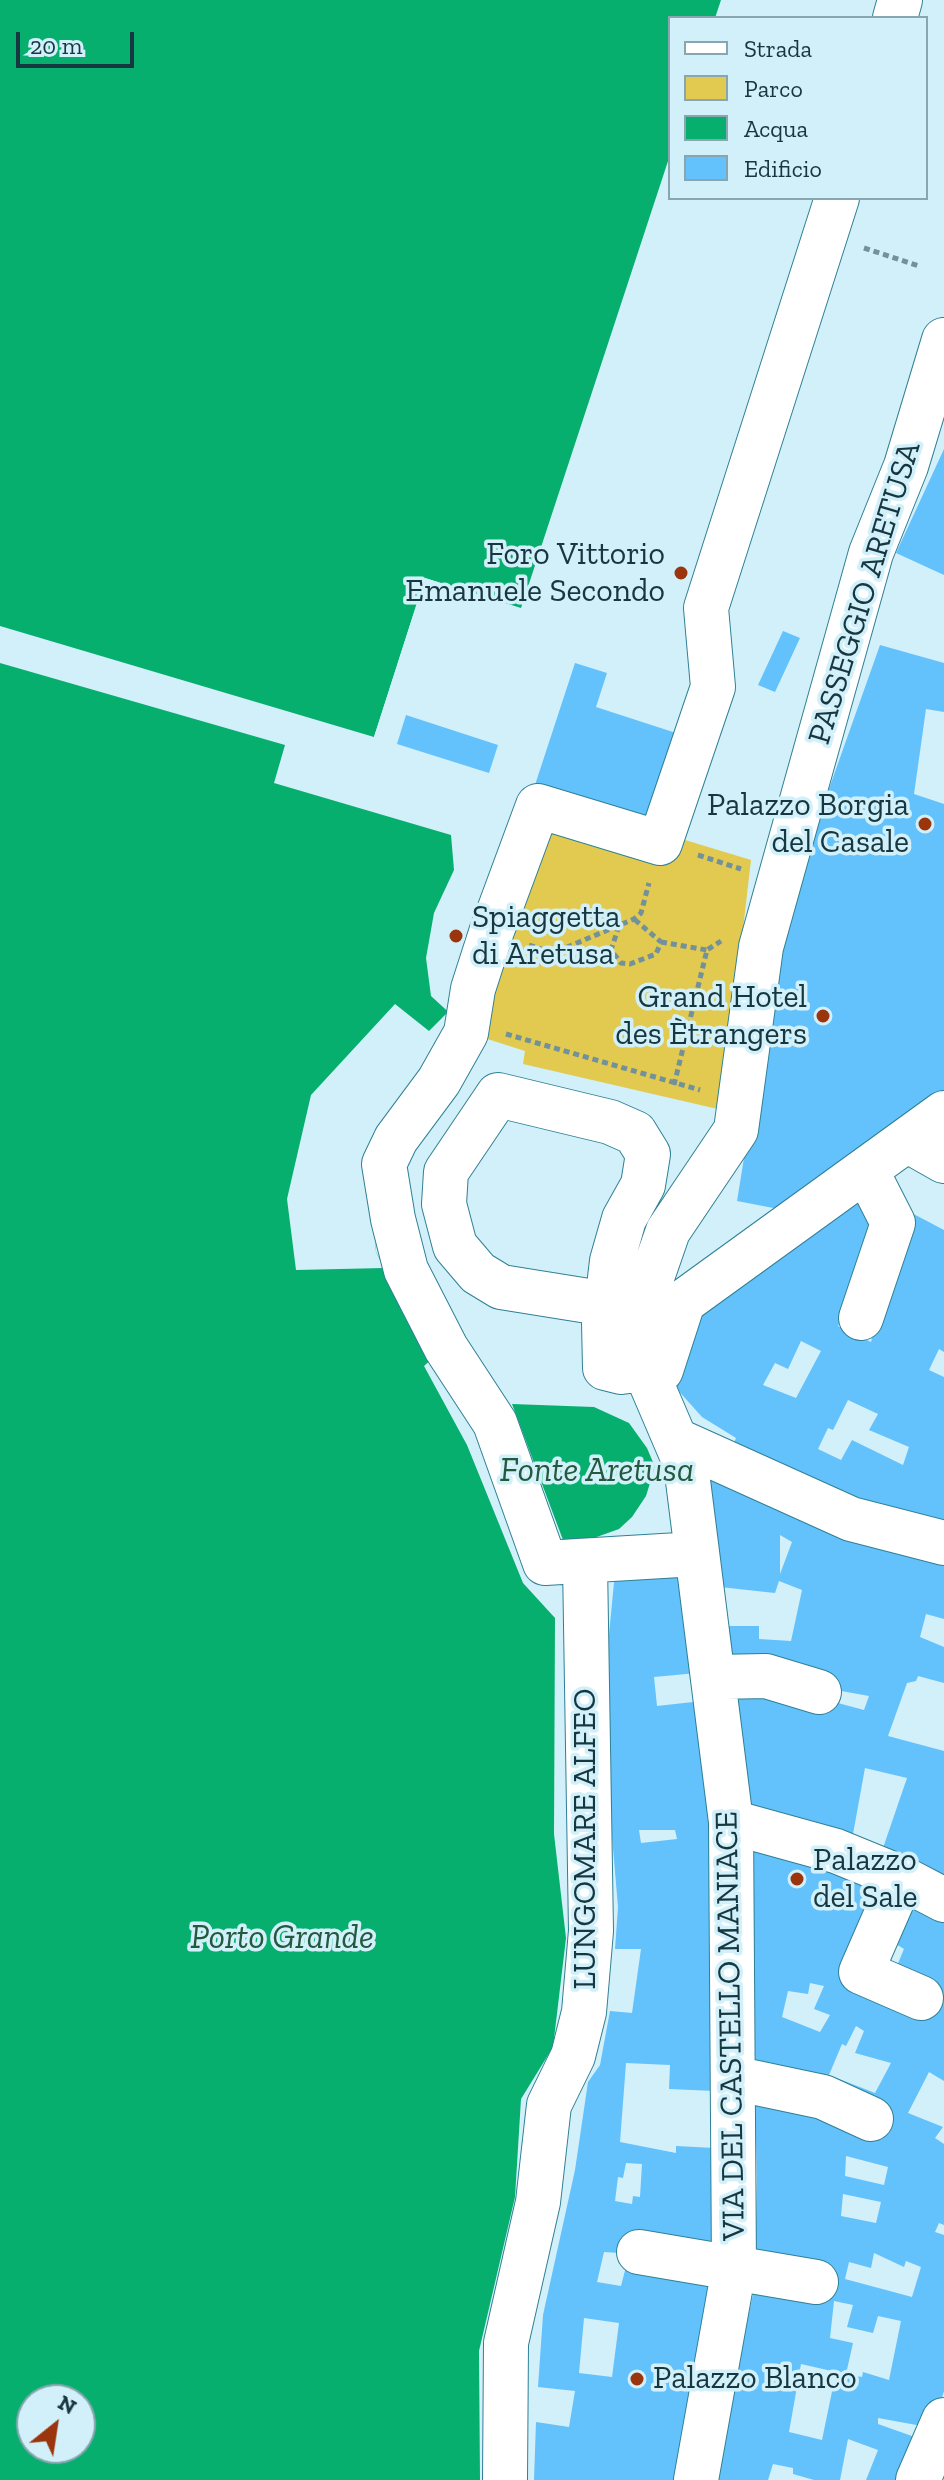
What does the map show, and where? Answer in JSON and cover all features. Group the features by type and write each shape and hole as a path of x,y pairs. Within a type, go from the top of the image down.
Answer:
{"street":[{"path":"698,1563 585,1567 545,1563 495,1423 446,1348 406,1270 384,1164 396,1139 439,1081 466,1033 473,989 538,806 660,843 713,687 706,608 831,216"},
{"name":"PASSEGGIO ARETUSA","path":"650,1380 650,1283 668,1231 736,1130 761,947 871,553 906,466 944,340"},
{"path":"607,1304 501,1287 478,1273 455,1246 444,1204 446,1172 498,1095 610,1122 635,1133 648,1154 643,1185 624,1219 616,1247 607,1304 605,1368 650,1380 683,1302 867,1172 926,1151 944,1113"},
{"path":"861,1318 893,1223 867,1172"},
{"name":"VIA DEL CASTELLO MANIACE","path":"650,1380 686,1465 731,1822 734,2268 696,2480"},
{"path":"678,1441 851,1519 944,1543"},
{"name":"LUNGOMARE ALFEO","path":"505,2480 506,2343 538,2202 549,2105 573,2056 584,2012 591,1931 585,1567"},
{"path":"714,1677 766,1676 819,1692"},
{"path":"731,1822 836,1851 902,1878 944,1900"},
{"path":"902,1878 861,1972 921,1998"},
{"path":"733,2078 823,2097 871,2119"},
{"path":"639,2252 816,2282"},
{"path":"918,2480 944,2420"}],"path":[{"path":"831,216 919,266"},
{"path":"491,933 553,953 634,919 641,913 660,843 741,869 740,883"},
{"path":"634,919 661,942 707,950"},
{"path":"619,925 611,950 621,963 630,964 656,954 661,942"},
{"path":"674,1085 707,950 715,942 734,941"},
{"path":"473,989 499,1032 674,1085 704,1091"}],"green space":[{"path":"541,828 662,865 672,836 751,860 722,1110 523,1064 525,1051 478,1036"}],"water":[{"path":"0,0 721,0 716,16 668,16 668,161 521,608 425,578 374,737 0,626"},
{"name":"Porto Grande","path":"0,663 285,745 274,783 451,835 454,870 434,913 426,958 431,996 455,1018 369,1173 376,1252 433,1358 424,1366 467,1445 523,1583 555,1618 554,1834 566,1938 553,2047 521,2099 515,2197 479,2351 480,2480 0,2480"},
{"name":"Fonte Aretusa","path":"512,1404 594,1407 629,1423 647,1448 655,1467 646,1496 632,1517 619,1529 566,1548"}],"pier":[{"path":"425,578 525,610 520,612 428,583 378,738 374,737"},
{"path":"395,1004 429,1031 448,1012 455,1018 369,1173 376,1252 384,1268 296,1270 287,1199 311,1095"}],"building":[{"path":"944,449 944,575 896,553"},
{"path":"783,631 800,638 775,692 758,685"},
{"path":"880,645 944,663 944,712 926,709 914,794 944,804 944,1099 789,1211 737,1201 775,968 819,817"},
{"path":"575,663 607,673 596,707 676,733 645,824 534,788"},
{"path":"406,715 498,745 489,773 397,744"},
{"path":"849,1194 885,1226 838,1326 871,1342 904,1209 944,1230 944,1352 939,1349 929,1370 944,1377 944,1524 857,1497 855,1505 730,1452 736,1438 702,1417 676,1388 693,1322","holes":["801,1341 821,1351 796,1398 763,1385 775,1363 788,1369","848,1400 878,1414 869,1430 909,1447 903,1465 852,1440 841,1460 818,1449 828,1428 833,1430"]},
{"path":"707,1468 944,1557 944,1619 926,1614 920,1637 944,1647 944,1683 918,1676 916,1681 907,1683 888,1736 944,1751 944,1876 883,1848 907,1778 865,1768 853,1834 746,1807 732,1682 767,1684 864,1710 869,1696 731,1671 726,1626 759,1626 759,1639 791,1641 802,1590 779,1581 775,1593 720,1587","holes":["780,1535 792,1542 780,1574"]},
{"path":"615,1572 680,1574 697,1673 654,1677 657,1706 702,1701 716,1811 715,2091 669,2089 670,2065 626,2063 620,2142 676,2153 676,2146 714,2148 715,2259 604,2252 597,2282 621,2286 629,2255 714,2270 676,2480 534,2480 536,2422 569,2427 575,2391 538,2387 543,2315 575,2170 588,2082 600,2065 610,2011 632,2013 641,1949 615,1949 618,1907 608,1789 608,1645","holes":["639,1830 675,1830 677,1839 641,1843","626,2163 642,2164 640,2197 633,2196 632,2204 615,2201 618,2177 623,2178","584,2318 619,2323 612,2377 579,2373"]},
{"path":"749,1844 888,1893 849,1985 932,2018 942,1995 894,1973 904,1949 883,1936 904,1897 944,1921 944,2081 929,2072 908,2113 943,2127 935,2138 944,2144 944,2225 939,2223 935,2232 944,2235 944,2391 933,2428 878,2418 878,2424 926,2441 908,2480 866,2480 878,2450 848,2439 840,2480 814,2480 793,2474 793,2468 773,2464 768,2480 713,2480 755,2285 757,2180","holes":["810,1983 824,1986 814,2009 830,2015 820,2032 782,2017 788,1991 808,1994","856,2026 864,2031 855,2053 891,2063 875,2093 829,2075 842,2044 846,2046","846,2156 888,2167 884,2185 845,2176","843,2194 881,2202 876,2223 841,2216","874,2253 904,2267 906,2261 921,2267 912,2297 845,2279 849,2262 871,2268","834,2301 853,2305 847,2327 873,2333 878,2316 901,2321 889,2380 863,2372 862,2377 846,2374 853,2343 830,2338","801,2364 836,2372 822,2440 789,2432"]}],"place":[{"name":"Foro Vittorio Emanuele Secondo","path":"681,573"},
{"name":"Palazzo Borgia del Casale","path":"925,824"},
{"name":"Spiaggetta di Aretusa","path":"456,936"},
{"name":"Grand Hotel des Ètrangers","path":"823,1016"},
{"name":"Palazzo del Sale","path":"797,1879"},
{"name":"Palazzo Blanco","path":"637,2379"}]}
